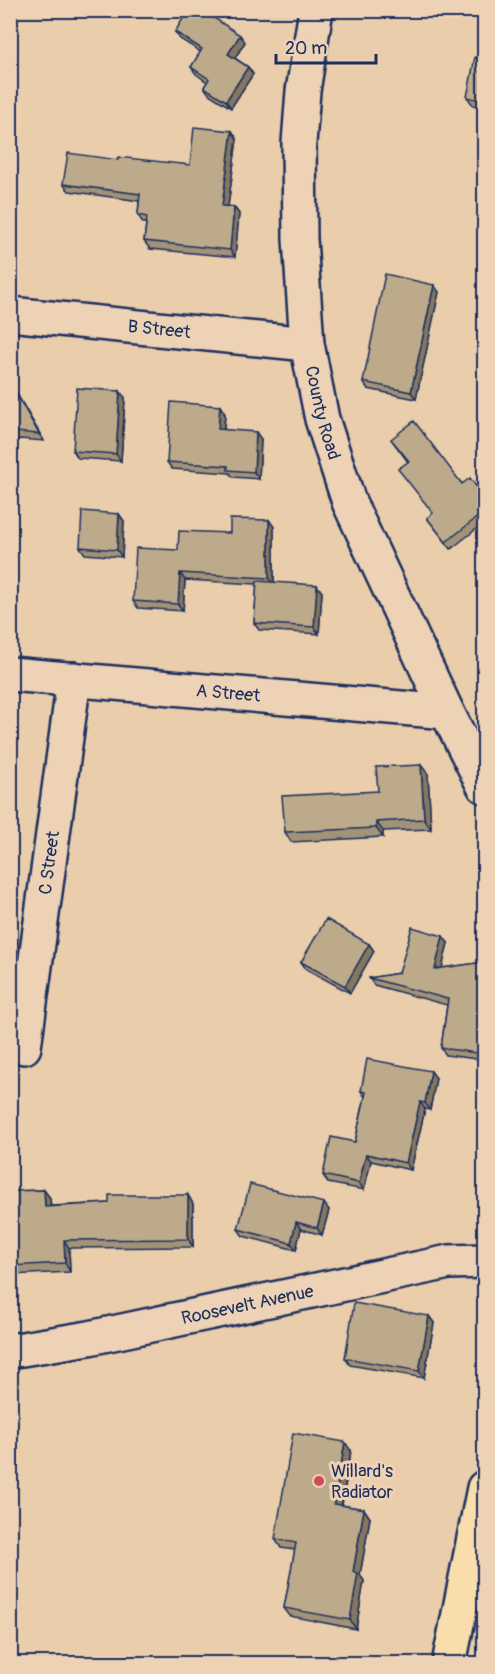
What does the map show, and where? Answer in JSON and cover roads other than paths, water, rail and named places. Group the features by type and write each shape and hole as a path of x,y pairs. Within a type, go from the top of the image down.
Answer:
{"main road":[{"path":"449,1664 484,1488"}],"street":[{"name":"County Road","path":"316,10 303,91 299,143 300,250 307,345 322,420 349,502 484,786"},
{"name":"B Street","path":"10,314 307,345"},
{"name":"A Street","path":"10,674 447,712"},
{"name":"C Street","path":"24,1047 74,679"},
{"name":"Roosevelt Avenue","path":"10,1351 89,1338 448,1262 484,1261"}],"place":[{"name":"Willard's Radiator","path":"319,1481"}]}
